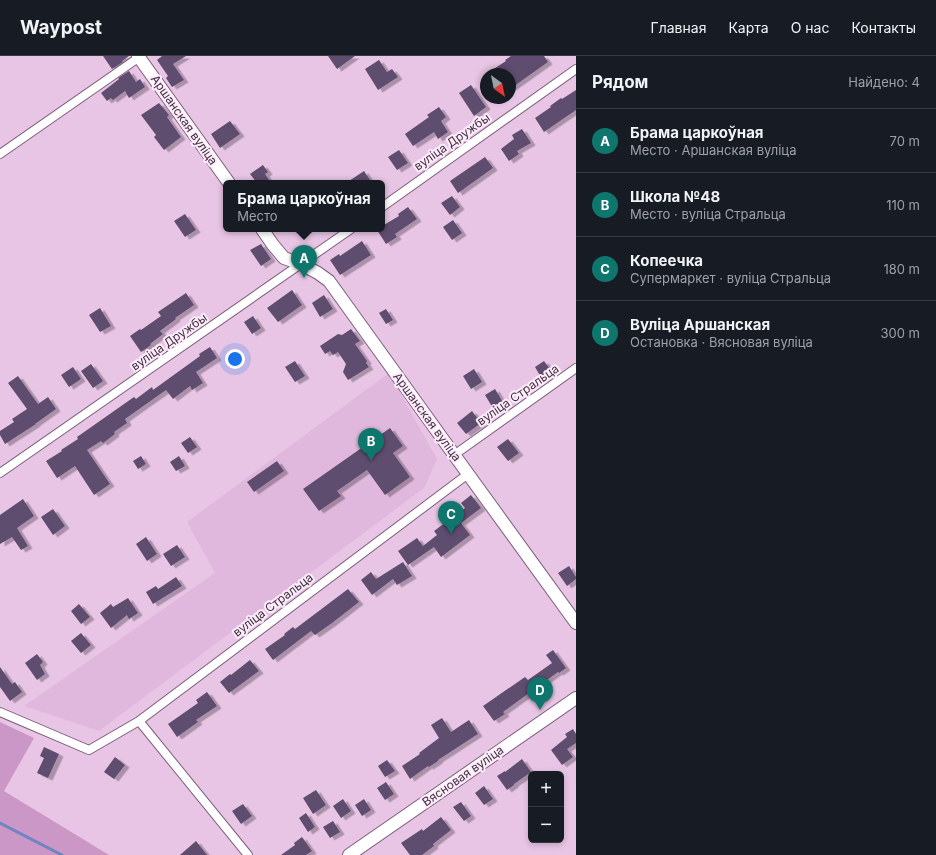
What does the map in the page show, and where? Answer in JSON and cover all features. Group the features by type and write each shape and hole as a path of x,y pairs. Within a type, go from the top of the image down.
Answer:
{"street":[{"path":"0,154 139,56"},
{"name":"Аршанская вуліца","path":"139,56 227,180"},
{"name":"вуліца Дружбы","path":"385,205 576,69"},
{"name":"Аршанская вуліца","path":"264,232 284,258 301,264 329,281 576,623"},
{"name":"вуліца Дружбы","path":"0,473 347,232"},
{"name":"вуліца Стральца","path":"454,455 576,368"},
{"name":"вуліца Стральца","path":"0,712 89,750 138,721 468,474"},
{"name":"Вясновая вуліца","path":"349,855 576,698"},
{"path":"138,721 248,855"}],"shaded area":[{"path":"389,373 437,459 424,488 99,731 24,706 215,573 187,522"},
{"path":"0,722 34,738 4,791 109,855 0,855"}],"building":[{"path":"103,56 129,56 112,69"},
{"path":"162,56 186,56 173,64 184,80 172,87 166,78 168,76 157,60"},
{"path":"328,56 355,56 337,69"},
{"path":"511,56 544,56 548,62 516,85 516,68 495,68 506,61 505,60"},
{"path":"379,60 387,72 392,69 398,77 378,90 365,69"},
{"path":"129,71 136,82 140,79 145,87 129,98 125,91 113,100 111,98 107,101 101,93 119,79 118,78"},
{"path":"471,85 480,98 480,104 484,104 486,107 474,116 459,93"},
{"path":"576,90 576,110 544,132 535,118 561,98 562,99"},
{"path":"159,103 169,115 167,117 181,137 164,150 154,137 156,135 141,115"},
{"path":"439,107 446,117 441,121 448,132 438,139 434,132 413,146 405,134 429,117 427,115"},
{"path":"230,121 240,134 220,148 211,134"},
{"path":"522,129 531,143 517,151 519,154 509,161 501,149 514,139 512,135"},
{"path":"399,150 408,163 397,170 388,157"},
{"path":"485,157 493,168 458,193 450,181"},
{"path":"263,165 268,172 265,174 269,180 255,180 250,174"},
{"path":"364,171 370,180 350,180"},
{"path":"452,196 460,207 450,215 441,203"},
{"path":"408,207 417,219 395,234 397,237 386,244 378,232 385,232 385,224 399,216 398,214"},
{"path":"185,214 196,230 185,237 174,221"},
{"path":"453,220 462,233 452,240 443,227"},
{"path":"362,241 371,255 340,275 330,260 339,254 340,256"},
{"path":"261,244 271,259 261,266 250,250"},
{"path":"292,290 302,305 278,322 267,308"},
{"path":"186,293 194,305 175,318 176,319 160,331 163,334 141,352 130,336 161,316 158,312"},
{"path":"324,295 333,309 320,317 312,303"},
{"path":"100,308 111,326 100,332 89,315"},
{"path":"386,309 393,320 386,324 379,313"},
{"path":"253,316 261,328 252,334 244,322"},
{"path":"351,329 360,341 355,344 367,361 366,363 369,367 348,380 343,372 346,364 338,352 333,355 330,351 325,354 320,346 338,334 342,335"},
{"path":"210,347 217,358 196,372 203,383 192,390 190,386 173,399 166,390 125,419 127,423 114,432 115,434 103,443 101,441 87,450 110,484 94,495 75,466 57,478 46,461 62,451 61,450 78,439 77,437 134,397 136,399 152,387 153,390"},
{"path":"295,361 305,376 295,382 285,367"},
{"path":"544,361 552,372 542,379 535,367"},
{"path":"91,364 103,381 93,388 81,371"},
{"path":"73,367 81,379 69,387 61,375"},
{"path":"474,369 482,382 471,389 463,376"},
{"path":"18,376 38,404 48,397 56,409 5,444 0,435 0,431 14,422 12,419 27,409 8,383"},
{"path":"495,389 504,404 494,410 485,395"},
{"path":"472,411 481,423 466,434 457,423"},
{"path":"390,428 403,446 393,453 410,477 385,495 367,470 337,491 341,496 319,511 303,489"},
{"path":"190,437 197,447 188,453 181,443"},
{"path":"508,439 519,453 508,461 497,447"},
{"path":"141,456 146,464 138,469 133,461"},
{"path":"179,456 185,466 176,471 170,462"},
{"path":"277,461 284,471 254,492 247,482"},
{"path":"471,495 481,508 461,523 470,535 441,557 434,547 408,565 398,551 417,538 423,546 437,535 434,531 465,508 461,503"},
{"path":"23,499 34,516 17,528 28,546 21,550 12,537 0,544 0,515"},
{"path":"53,509 65,526 53,535 41,517"},
{"path":"146,537 157,554 147,561 136,544"},
{"path":"177,545 185,557 171,566 163,554"},
{"path":"403,562 412,576 397,585 393,579 372,595 361,580 371,572 376,579"},
{"path":"569,566 576,579 567,586 558,573"},
{"path":"176,577 182,586 153,604 146,592 156,586 158,589"},
{"path":"348,589 359,602 315,635 311,631 273,660 265,649 285,635 284,634 293,627 295,629"},
{"path":"128,598 138,613 129,619 127,615 111,628 100,613 111,604 113,607"},
{"path":"79,604 90,617 81,624 71,611"},
{"path":"81,633 91,645 81,653 71,641"},
{"path":"553,650 566,668 559,673 558,672 503,712 505,714 494,721 483,706 525,677 528,680 552,663 546,655"},
{"path":"37,654 43,662 40,665 45,674 37,680 25,663"},
{"path":"250,660 259,671 229,693 220,682"},
{"path":"0,667 12,684 15,682 22,692 10,701 0,687"},
{"path":"207,692 217,706 196,720 198,722 177,737 168,724 198,703 196,700"},
{"path":"442,718 451,732 469,720 478,734 410,779 402,766 420,754 419,753 439,738 431,725"},
{"path":"573,729 576,734 576,743 567,749 573,757 562,765 551,750 567,737 565,734"},
{"path":"44,747 59,754 48,778 37,773 44,758 40,756"},
{"path":"115,757 125,765 114,779 104,772"},
{"path":"522,759 530,771 528,771 528,774 507,790 497,776"},
{"path":"387,760 395,771 385,777 378,766"},
{"path":"386,782 394,794 385,800 377,788"},
{"path":"484,786 493,799 484,805 475,793"},
{"path":"316,790 326,805 313,814 303,798"},
{"path":"343,799 351,811 341,818 333,806"},
{"path":"364,799 371,810 362,816 355,805"},
{"path":"461,802 471,816 464,821 453,807"},
{"path":"243,804 252,816 241,824 232,811"},
{"path":"306,813 315,827 308,832 299,818"},
{"path":"441,817 451,830 422,855 410,855 401,843 422,829 423,831"},
{"path":"333,821 340,832 330,838 323,827"},
{"path":"302,837 312,851 306,855 281,855 295,845 294,843"},
{"path":"196,841 207,855 180,855"}],"waterway":[{"path":"0,823 62,855"}],"place":[{"name":"Брама царкоўная","path":"304,278"},
{"name":"Школа №48","path":"371,461"},
{"name":"Копеечка","path":"451,534"},
{"name":"Вуліца Аршанская","path":"540,710"}]}
